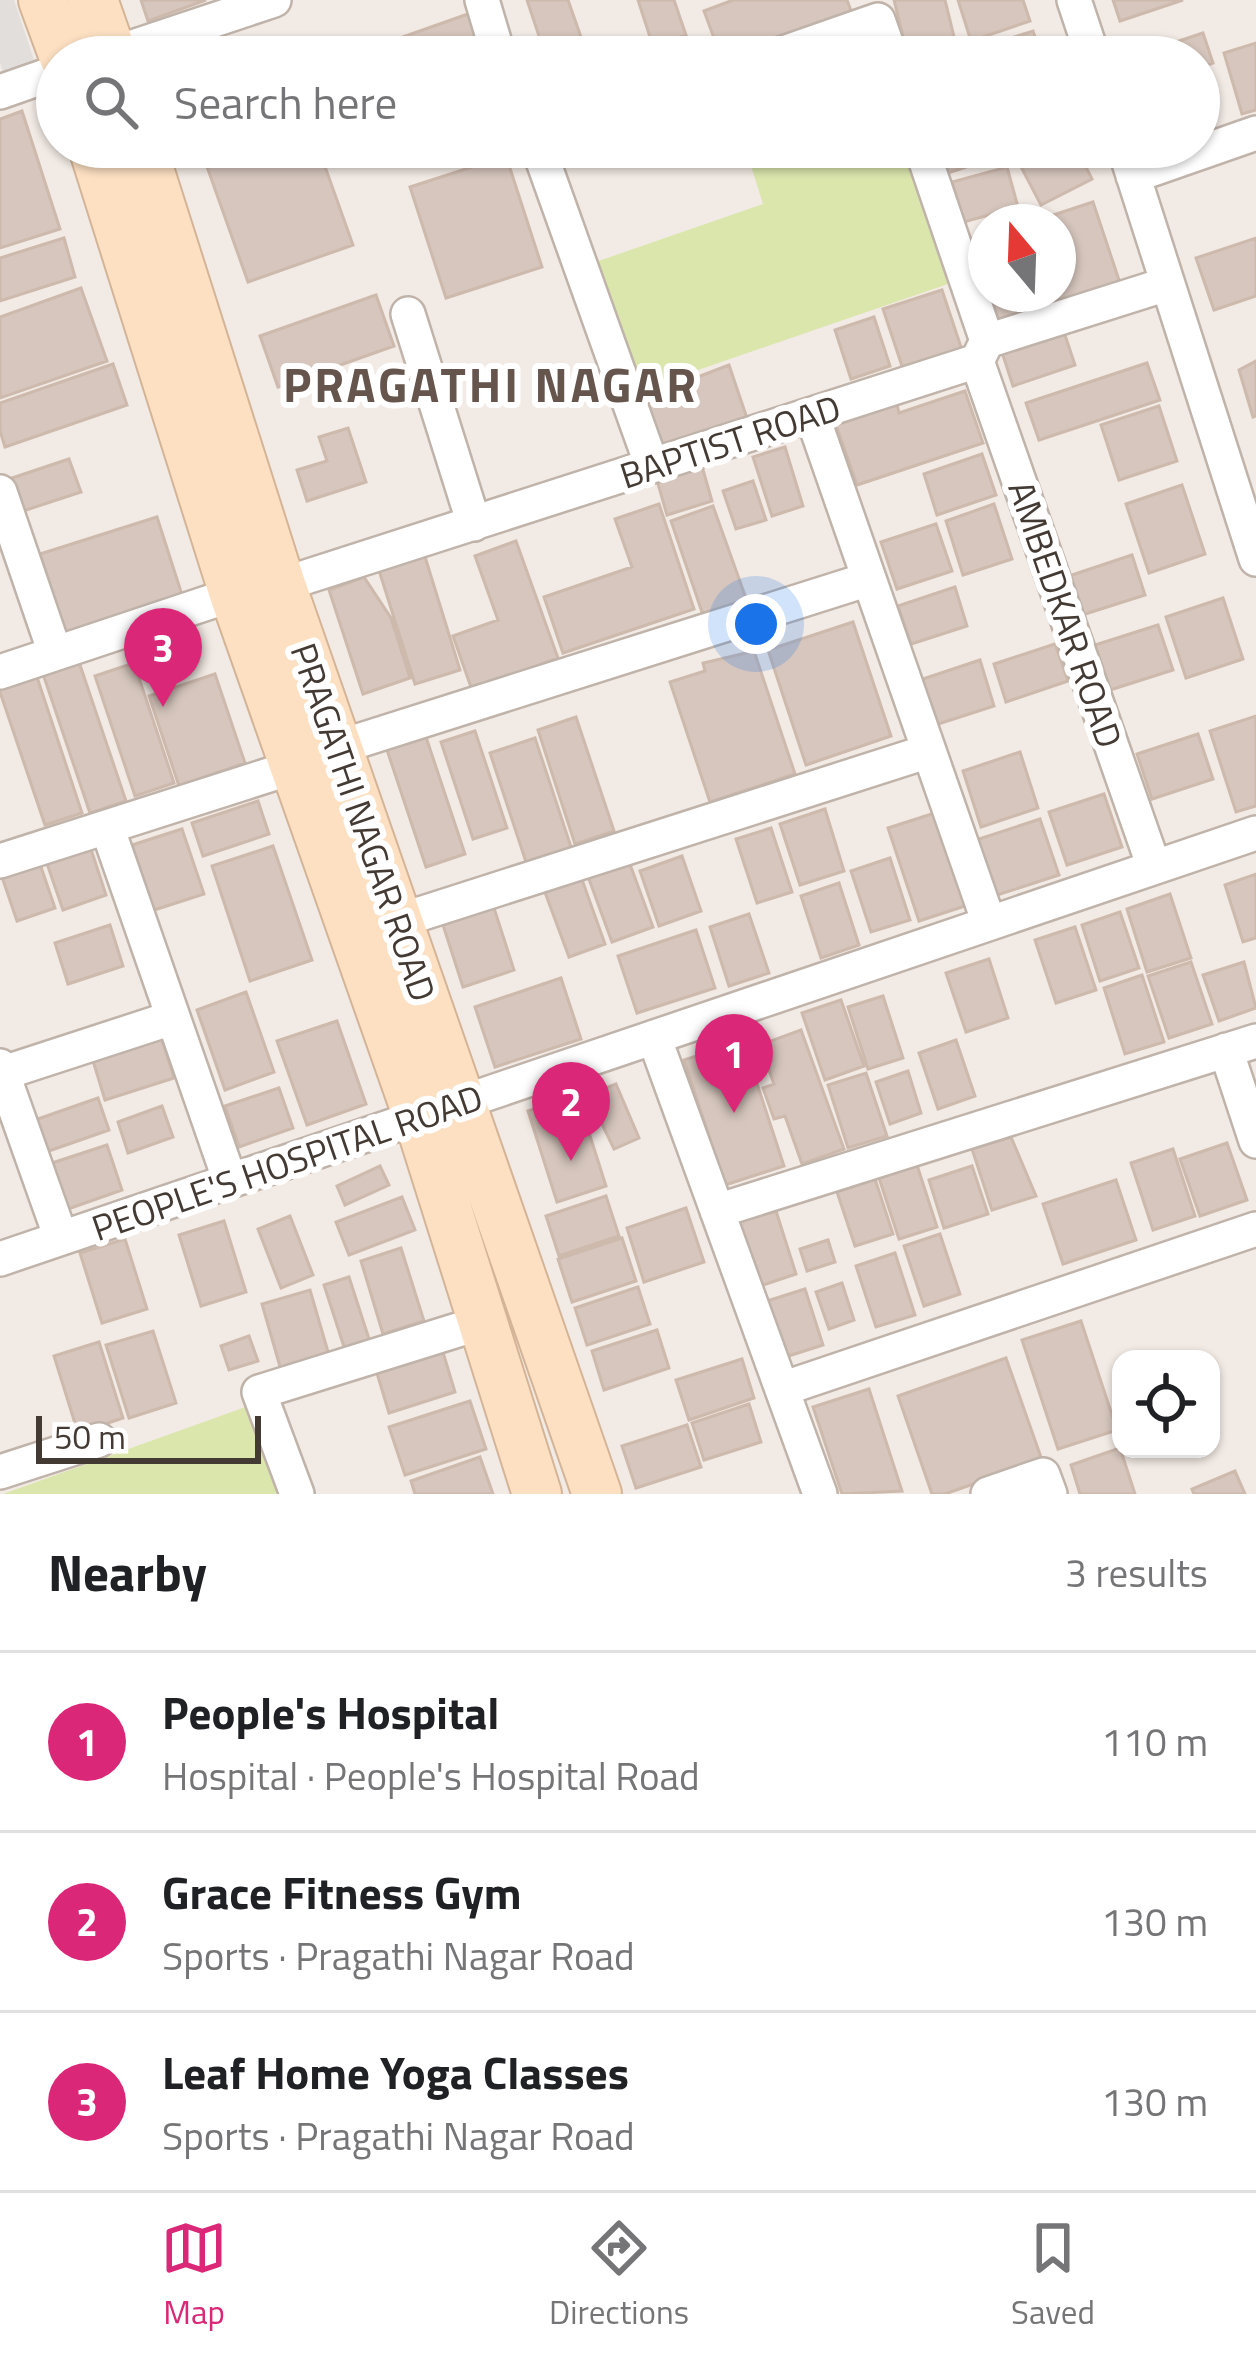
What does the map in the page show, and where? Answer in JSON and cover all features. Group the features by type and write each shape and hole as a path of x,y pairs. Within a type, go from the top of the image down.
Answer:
{"main road":[{"path":"43,0 56,36"},
{"path":"93,0 103,36"},
{"name":"PRAGATHI NAGAR ROAD","path":"100,168 234,594 398,921 480,1323 538,1494"},
{"name":"PRAGATHI NAGAR ROAD","path":"149,168 281,585 318,757 439,1110 532,1300 597,1494"}],"street":[{"path":"168,36 274,0"},
{"path":"482,0 493,36"},
{"path":"1074,0 1086,36"},
{"path":"818,36 875,10"},
{"path":"0,92 36,79"},
{"path":"1220,141 1256,133"},
{"path":"546,168 652,466"},
{"name":"AMBEDKAR ROAD","path":"927,168 982,351 1154,868"},
{"path":"1130,168 1256,559"},
{"name":"BAPTIST ROAD","path":"281,585 812,415 1167,284"},
{"path":"408,314 474,524"},
{"path":"812,415 989,923"},
{"path":"0,492 55,653"},
{"path":"0,861 869,578"},
{"path":"0,671 234,594"},
{"path":"398,921 929,751"},
{"path":"107,827 230,1181"},
{"name":"PEOPLE'S HOSPITAL ROAD","path":"0,1259 1256,833"},
{"path":"61,1238 1,1071 172,1018"},
{"path":"654,1037 820,1494"},
{"path":"717,1211 1241,1046 1256,1142"},
{"path":"782,1389 1256,1229"},
{"path":"297,1494 260,1392 480,1323"},
{"path":"0,1472 99,1440"},
{"path":"988,1494 1043,1475 1049,1494"}],"green space":[{"path":"752,168 912,168 948,284 637,391 590,264 763,204"},
{"path":"251,1405 283,1494 3,1494"}],"shaded area":[{"path":"0,0 14,0 36,73 6,82 0,62"}],"building":[{"path":"141,0 206,0 148,21"},
{"path":"527,0 568,0 581,36 539,36"},
{"path":"638,0 674,0 686,35 650,36"},
{"path":"733,0 847,0 854,19 807,36 713,36 704,11"},
{"path":"894,0 945,0 954,36 903,36"},
{"path":"958,0 1023,0 1030,21 986,36 969,36"},
{"path":"1113,0 1183,0 1120,21"},
{"path":"468,14 476,36 406,36"},
{"path":"1256,43 1256,110 1242,114 1224,53"},
{"path":"22,111 36,168 40,168 60,229 0,248 0,119"},
{"path":"207,168 326,168 353,245 248,282"},
{"path":"469,168 510,168 542,267 446,298 410,187"},
{"path":"1007,168 1017,204 968,204 968,221 964,222 952,182"},
{"path":"1022,168 1086,168 1092,179 1040,204"},
{"path":"1093,202 1122,289 1076,304 1076,208"},
{"path":"64,238 75,277 0,301 0,258"},
{"path":"1256,238 1256,296 1214,310 1196,258"},
{"path":"81,288 107,361 0,398 0,317"},
{"path":"942,290 964,356 905,375 883,309"},
{"path":"376,295 394,346 278,387 260,336"},
{"path":"996,312 1051,312 1001,328"},
{"path":"874,317 890,366 851,379 835,330"},
{"path":"1061,323 1075,365 1013,386 999,343"},
{"path":"1256,361 1256,416 1253,417 1239,370"},
{"path":"1147,363 1160,400 1039,440 1026,403"},
{"path":"113,364 127,405 5,447 0,403"},
{"path":"729,365 751,430 660,460 640,399"},
{"path":"965,391 983,443 857,485 836,425 897,404 899,413"},
{"path":"1159,406 1177,461 1119,480 1101,425"},
{"path":"348,428 366,482 307,501 297,470 327,461 319,437"},
{"path":"785,447 803,506 772,516 753,457"},
{"path":"982,454 996,495 937,515 924,474"},
{"path":"69,459 81,492 20,512 9,479"},
{"path":"701,463 712,501 667,515 656,477"},
{"path":"753,481 766,520 736,529 723,491"},
{"path":"1182,485 1205,554 1149,573 1126,504"},
{"path":"659,504 694,609 563,653 544,597 632,567 615,519"},
{"path":"994,504 1012,559 963,575 946,521"},
{"path":"713,506 747,601 703,615 671,521"},
{"path":"157,517 184,601 67,638 40,554"},
{"path":"936,524 952,571 897,589 881,542"},
{"path":"516,541 558,658 472,690 453,636 498,620 475,556"},
{"path":"422,547 460,670 415,684 376,561"},
{"path":"1132,555 1145,595 1082,615 1069,576"},
{"path":"364,577 391,618 410,678 363,694 329,590"},
{"path":"955,587 967,626 911,644 898,606"},
{"path":"1223,598 1243,659 1186,678 1166,617"},
{"path":"853,622 891,736 806,765 768,650"},
{"path":"1158,625 1173,670 1110,690 1095,645"},
{"path":"1055,644 1068,681 1006,702 994,664"},
{"path":"754,651 795,774 710,802 670,682 705,671 703,663"},
{"path":"980,660 994,706 935,725 920,680"},
{"path":"79,662 126,801 90,813 43,674"},
{"path":"134,663 174,783 135,796 95,676"},
{"path":"33,665 82,813 45,825 0,692 0,676"},
{"path":"215,674 245,763 179,786 149,696"},
{"path":"1256,716 1256,806 1236,812 1210,731"},
{"path":"576,717 614,831 575,844 538,730"},
{"path":"423,728 465,854 426,867 384,741"},
{"path":"475,731 507,828 473,839 441,742"},
{"path":"1198,734 1213,779 1152,799 1137,754"},
{"path":"535,738 573,853 528,868 490,753"},
{"path":"1020,752 1038,808 981,827 963,771"},
{"path":"1104,794 1122,847 1067,865 1049,812"},
{"path":"258,801 269,834 203,856 192,823"},
{"path":"825,809 844,871 800,885 780,824"},
{"path":"935,813 965,906 919,921 888,828"},
{"path":"1040,819 1059,875 994,896 976,840"},
{"path":"771,828 792,892 757,903 736,839"},
{"path":"182,829 204,894 154,910 132,845"},
{"path":"87,837 106,895 63,910 43,852"},
{"path":"273,846 312,960 250,981 212,866"},
{"path":"627,856 653,927 612,942 586,871"},
{"path":"682,856 701,911 659,926 640,871"},
{"path":"890,858 910,920 871,932 851,871"},
{"path":"40,864 55,908 17,921 2,877"},
{"path":"580,874 605,944 569,957 543,887"},
{"path":"1256,874 1256,938 1243,942 1225,885"},
{"path":"839,883 859,945 821,958 801,896"},
{"path":"1170,894 1191,958 1147,972 1127,909"},
{"path":"494,908 514,970 463,987 443,925"},
{"path":"1120,912 1139,968 1100,981 1082,925"},
{"path":"749,914 769,973 729,986 710,927"},
{"path":"110,925 123,966 68,984 55,943"},
{"path":"1075,927 1096,990 1056,1003 1035,940"},
{"path":"696,930 715,988 637,1013 618,956"},
{"path":"989,959 1008,1018 966,1032 946,973"},
{"path":"1191,962 1212,1024 1169,1038 1148,976"},
{"path":"1244,962 1256,1008 1219,1021 1203,975"},
{"path":"1142,975 1164,1042 1125,1054 1104,988"},
{"path":"561,978 581,1039 495,1067 475,1007"},
{"path":"246,992 274,1072 225,1090 197,1010"},
{"path":"883,996 903,1058 868,1069 848,1007"},
{"path":"841,1000 864,1066 825,1080 802,1013"},
{"path":"337,1021 366,1104 307,1125 277,1041"},
{"path":"159,1030 174,1078 105,1100 90,1051"},
{"path":"801,1030 844,1149 802,1164 785,1116 774,1119 763,1088 774,1084 760,1045"},
{"path":"956,1040 975,1096 938,1109 919,1053"},
{"path":"743,1041 784,1166 725,1185 684,1060"},
{"path":"908,1071 921,1113 890,1124 876,1082"},
{"path":"866,1073 887,1136 848,1148 828,1085"},
{"path":"616,1084 639,1138 614,1149 588,1095"},
{"path":"279,1088 293,1128 239,1147 225,1106"},
{"path":"577,1095 606,1186 557,1202 528,1111"},
{"path":"98,1098 109,1130 46,1152 35,1120"},
{"path":"162,1106 173,1137 128,1153 118,1122"},
{"path":"1011,1137 1036,1196 992,1210 972,1149"},
{"path":"1227,1143 1247,1200 1200,1216 1180,1159"},
{"path":"107,1145 122,1190 68,1209 52,1163"},
{"path":"1173,1149 1195,1216 1153,1230 1131,1163"},
{"path":"917,1165 937,1227 899,1239 879,1178"},
{"path":"380,1166 389,1185 345,1205 337,1186"},
{"path":"972,1166 988,1214 944,1228 929,1180"},
{"path":"875,1179 893,1234 855,1246 837,1192"},
{"path":"1116,1180 1136,1240 1063,1264 1043,1204"},
{"path":"606,1196 619,1236 559,1256 546,1216"},
{"path":"402,1197 415,1230 349,1255 336,1222"},
{"path":"686,1208 704,1262 644,1282 627,1228"},
{"path":"776,1211 796,1274 760,1286 739,1222"},
{"path":"290,1216 313,1275 281,1288 258,1229"},
{"path":"224,1221 246,1292 201,1306 179,1235"},
{"path":"940,1234 960,1294 924,1306 904,1246"},
{"path":"622,1238 636,1281 572,1302 558,1259"},
{"path":"125,1239 147,1309 102,1323 80,1253"},
{"path":"828,1240 835,1262 807,1271 800,1249"},
{"path":"401,1248 424,1321 383,1334 361,1261"},
{"path":"895,1253 915,1315 876,1327 856,1266"},
{"path":"349,1277 371,1345 346,1353 324,1285"},
{"path":"842,1283 854,1320 829,1329 816,1292"},
{"path":"638,1287 650,1324 587,1345 575,1308"},
{"path":"805,1289 823,1345 779,1359 761,1303"},
{"path":"310,1290 331,1362 283,1377 262,1304"},
{"path":"1081,1321 1112,1415 1112,1432 1058,1449 1022,1340"},
{"path":"657,1330 669,1368 604,1390 592,1351"},
{"path":"153,1331 176,1403 129,1418 106,1345"},
{"path":"249,1336 258,1361 229,1370 221,1346"},
{"path":"99,1342 123,1418 78,1433 54,1356"},
{"path":"442,1349 455,1392 389,1413 376,1370"},
{"path":"1006,1358 1042,1460 945,1494 932,1494 898,1396"},
{"path":"742,1359 754,1398 689,1420 676,1380"},
{"path":"869,1389 902,1491 842,1494 813,1407"},
{"path":"470,1401 486,1449 405,1475 389,1427"},
{"path":"749,1404 761,1442 704,1460 692,1423"},
{"path":"687,1425 701,1467 636,1488 622,1446"},
{"path":"1112,1451 1112,1458 1123,1458 1135,1494 1080,1494 1071,1465"},
{"path":"480,1457 493,1494 415,1494 411,1481"},
{"path":"1235,1471 1245,1494 1194,1494 1192,1489"}],"place":[{"name":"Leaf Home Yoga Classes","path":"163,707"},
{"name":"People's Hospital","path":"734,1113"},
{"name":"Grace Fitness Gym","path":"571,1161"}],"district":[{"name":"PRAGATHI NAGAR","path":"491,384"}]}
